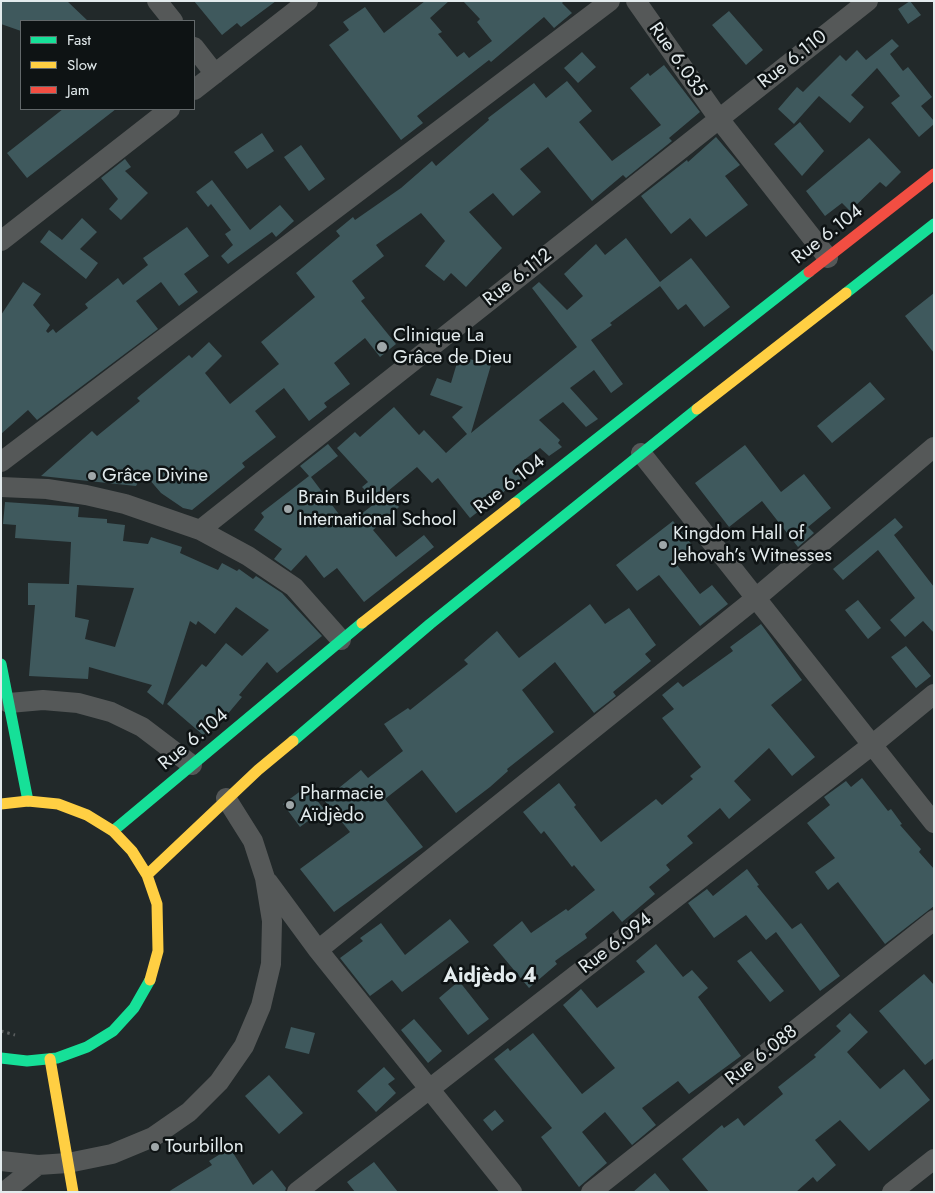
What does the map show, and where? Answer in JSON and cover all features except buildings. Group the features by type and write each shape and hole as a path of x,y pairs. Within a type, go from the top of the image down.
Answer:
{"street":[{"path":"157,1 172,20"},
{"path":"195,89 308,1"},
{"path":"1,462 610,1"},
{"name":"Rue 6.035","path":"636,1 719,119 828,258"},
{"name":"Rue 6.110","path":"719,119 868,1"},
{"path":"195,48 215,74"},
{"path":"1,242 169,110"},
{"name":"Rue 6.112","path":"200,530 719,119"},
{"name":"Rue 6.104","path":"113,831 341,640 934,174"},
{"path":"147,875 226,798 342,697 642,453 934,224"},
{"path":"318,950 756,598 934,447"},
{"path":"642,453 934,823"},
{"path":"1,487 47,489 106,499 163,516 200,530 248,556 294,587 341,640"},
{"path":"1,664 28,801"},
{"name":"Rue 6.094","path":"297,1192 872,745 934,694"},
{"path":"9,703 43,700 69,703 111,712 142,727 171,747 192,765"},
{"path":"1,1161 38,1165 68,1164 112,1154 153,1137 189,1112 219,1082 244,1046 261,1006 271,964 272,921 265,878 253,841 226,798"},
{"path":"1,804 28,801 43,802 73,809 113,831 132,851 147,875 157,904 160,935 155,966 143,995 124,1020 100,1040 72,1054 50,1059 27,1061 1,1058"},
{"path":"265,878 318,950 512,1192"},
{"name":"Rue 6.088","path":"591,1192 934,920"},
{"path":"50,1059 73,1192"},
{"path":"892,1192 934,1159"},
{"path":"4,1192 38,1165"}],"path":[{"path":"1,1031 24,1037"}],"traffic: fast":[{"path":"846,293 934,224"},
{"path":"515,503 809,272"},
{"path":"293,741 430,624 697,409"},
{"path":"113,831 362,623"},
{"path":"1,664 28,801"},
{"path":"1,1058 27,1061 57,1058 87,1047 113,1031 134,1008 150,980"}],"traffic: slow":[{"path":"697,409 846,293"},
{"path":"362,623 515,503"},
{"path":"147,875 258,770 293,741"},
{"path":"1,804 28,801 58,804 87,815 113,831 132,851 147,875 157,904 158,951 150,980"},
{"path":"50,1059 73,1192"}],"traffic: jam":[{"path":"809,272 934,174"}],"place":[{"name":"Clinique La Grâce de Dieu","path":"382,347"},
{"name":"Grâce Divine","path":"92,476"},
{"name":"Brain Builders International School","path":"288,509"},
{"name":"Kingdom Hall of Jehovah’s Witnesses","path":"663,545"},
{"name":"Pharmacie Aïdjèdo","path":"290,805"},
{"name":"Tourbillon","path":"155,1147"}],"district":[{"name":"Aidjèdo 4","path":"490,977"}]}
